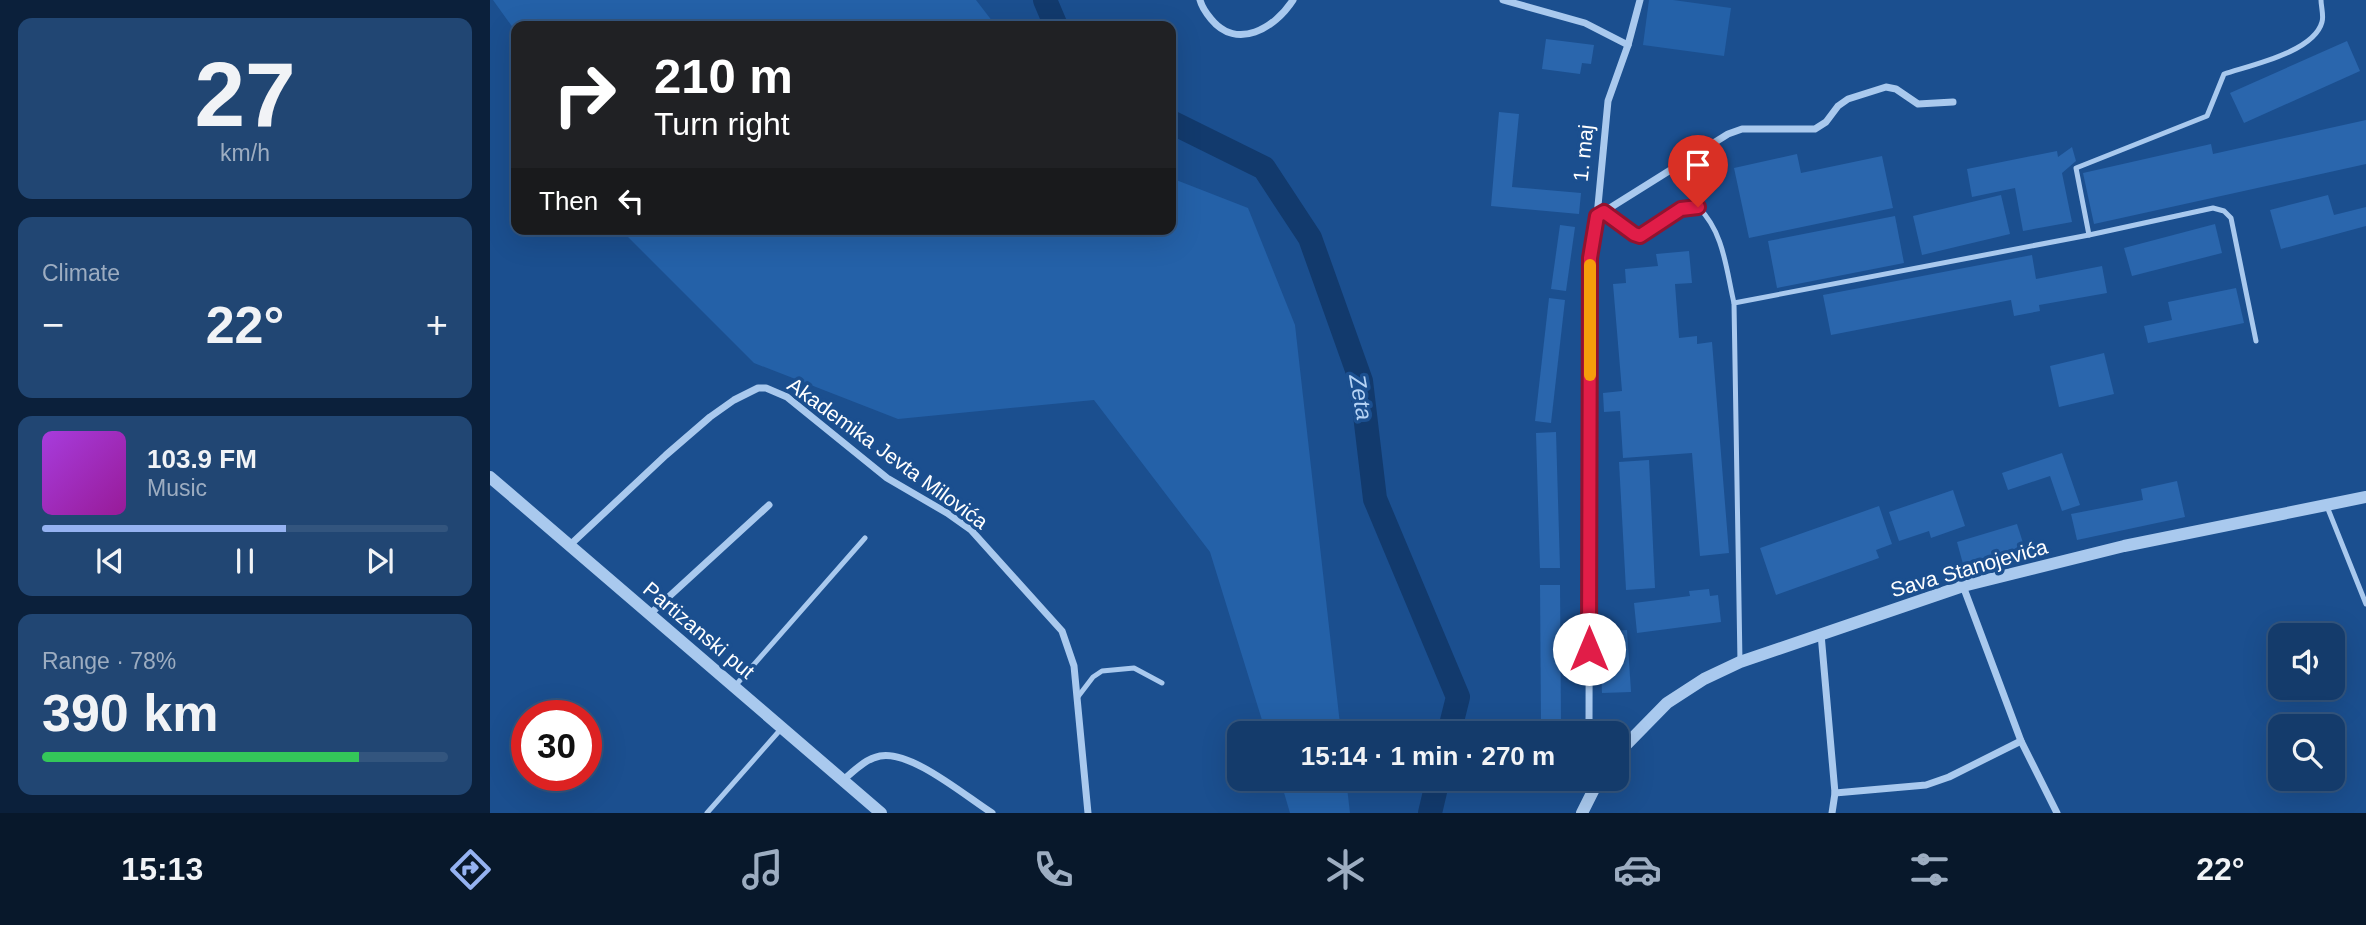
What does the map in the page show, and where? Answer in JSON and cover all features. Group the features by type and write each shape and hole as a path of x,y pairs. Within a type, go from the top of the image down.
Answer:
{"street":[{"path":"1200,0 1214,23 1223,32 1234,36 1248,34 1272,24 1293,0"},
{"path":"1503,0 1585,23 1628,45"},
{"name":"1. maj","path":"1589,721 1590,258 1600,214 1608,101 1628,45 1640,0"},
{"path":"1600,214 1728,134 1742,129 1815,129 1826,122 1838,106 1848,99 1886,87 1896,89 1918,104 1953,102"},
{"name":"Akademika Jevta Milovića","path":"570,545 666,455 710,417 745,393 766,388 786,397 887,478 971,530 1062,631 1074,666 1088,813"},
{"name":"Partizanski put","path":"490,477 881,813"},
{"name":"Sava Stanojevića","path":"1629,742 1667,703 1704,678 1740,662 1963,586 2124,546 2366,497"},
{"path":"650,614 769,505"},
{"path":"1963,586 2021,741 2057,813"},
{"path":"1821,634 1835,793 1832,813"},
{"path":"1835,793 1926,785 1949,777 2021,741"},
{"path":"843,780 863,763 878,756 895,755 917,764 992,813"},
{"path":"1582,813 1593,791"}],"lane":[{"path":"2089,235 2076,168 2207,116 2224,74 2295,50 2309,41 2322,22 2321,0"},
{"path":"1600,214 1640,236 1681,209 1698,207 1709,218 1717,232 1734,303 1740,662"},
{"path":"1734,303 2089,235 2213,208 2224,211 2231,218 2256,341"},
{"path":"2326,504 2366,604"},
{"path":"735,686 865,538"},
{"path":"1077,698 1093,677 1102,671 1134,668 1162,683"},
{"path":"707,813 783,727"}],"shaded area":[{"path":"493,0 976,0 992,21 511,21 511,25"},
{"path":"1649,0 1673,0 1731,8 1724,56 1643,45"},
{"path":"1176,180 1248,208 1295,325 1340,721 1262,721 1210,552 1094,400 898,419 754,363 626,235 1176,235"},
{"path":"1284,791 1347,791 1350,813 1290,813"}],"building":[{"path":"1546,39 1594,45 1591,64 1582,63 1580,74 1542,69"},
{"path":"2347,41 2360,71 2244,123 2230,93"},
{"path":"1499,112 1519,114 1512,187 1581,193 1579,214 1491,206"},
{"path":"2366,120 2366,164 2094,224 2083,173 2211,144 2213,154"},
{"path":"2072,147 2076,161 2062,173 2072,222 2023,231 2015,188 1972,197 1967,169 2057,151 2058,157"},
{"path":"1797,154 1801,173 1882,156 1893,208 1749,238 1734,168"},
{"path":"2001,195 2010,234 1922,255 1913,216"},
{"path":"2328,195 2334,215 2366,207 2366,226 2281,249 2270,210"},
{"path":"1895,216 1904,263 1777,288 1768,241"},
{"path":"2215,224 2222,253 2132,276 2124,248"},
{"path":"1560,225 1575,227 1566,291 1551,289"},
{"path":"1689,251 1692,283 1675,284 1679,338 1697,336 1697,344 1712,342 1729,553 1700,556 1692,453 1623,458 1620,411 1604,412 1603,393 1622,391 1613,284 1626,283 1625,269 1658,266 1656,254"},
{"path":"2032,255 2036,279 2102,266 2107,293 2039,305 2040,311 2014,316 2011,300 1831,335 1823,295"},
{"path":"2236,288 2244,323 2148,343 2144,326 2172,320 2168,302"},
{"path":"1549,298 1565,300 1551,423 1535,421"},
{"path":"2104,353 2114,394 2059,407 2050,366"},
{"path":"1556,432 1560,568 1540,568 1536,433"},
{"path":"2062,453 2080,505 2062,511 2050,476 2008,490 2002,473"},
{"path":"1649,460 1655,588 1626,590 1619,462"},
{"path":"2177,481 2185,517 2077,540 2071,514 2143,500 2141,489"},
{"path":"1953,490 1965,526 1931,538 1929,531 1899,541 1889,512"},
{"path":"1879,506 1892,544 1876,550 1879,558 1776,595 1760,548"},
{"path":"2017,524 2024,546 1963,564 1957,542"},
{"path":"1540,585 1560,585 1561,721 1541,721"},
{"path":"1709,589 1710,596 1718,595 1721,622 1637,633 1634,603 1690,596 1689,591"},
{"path":"1627,630 1631,692 1602,693 1599,632"}],"waterway":[{"name":"Zeta","path":"1045,0 1054,21"},
{"name":"Zeta","path":"1176,124 1264,168 1310,238 1361,381 1375,499 1458,697 1452,721"},
{"name":"Zeta","path":"1430,813 1435,791"}],"slow traffic":[{"path":"1590,265 1590,375"}],"route":[{"path":"1589,649 1590,258 1597,216 1604,212 1640,236 1681,209 1698,207"}]}
